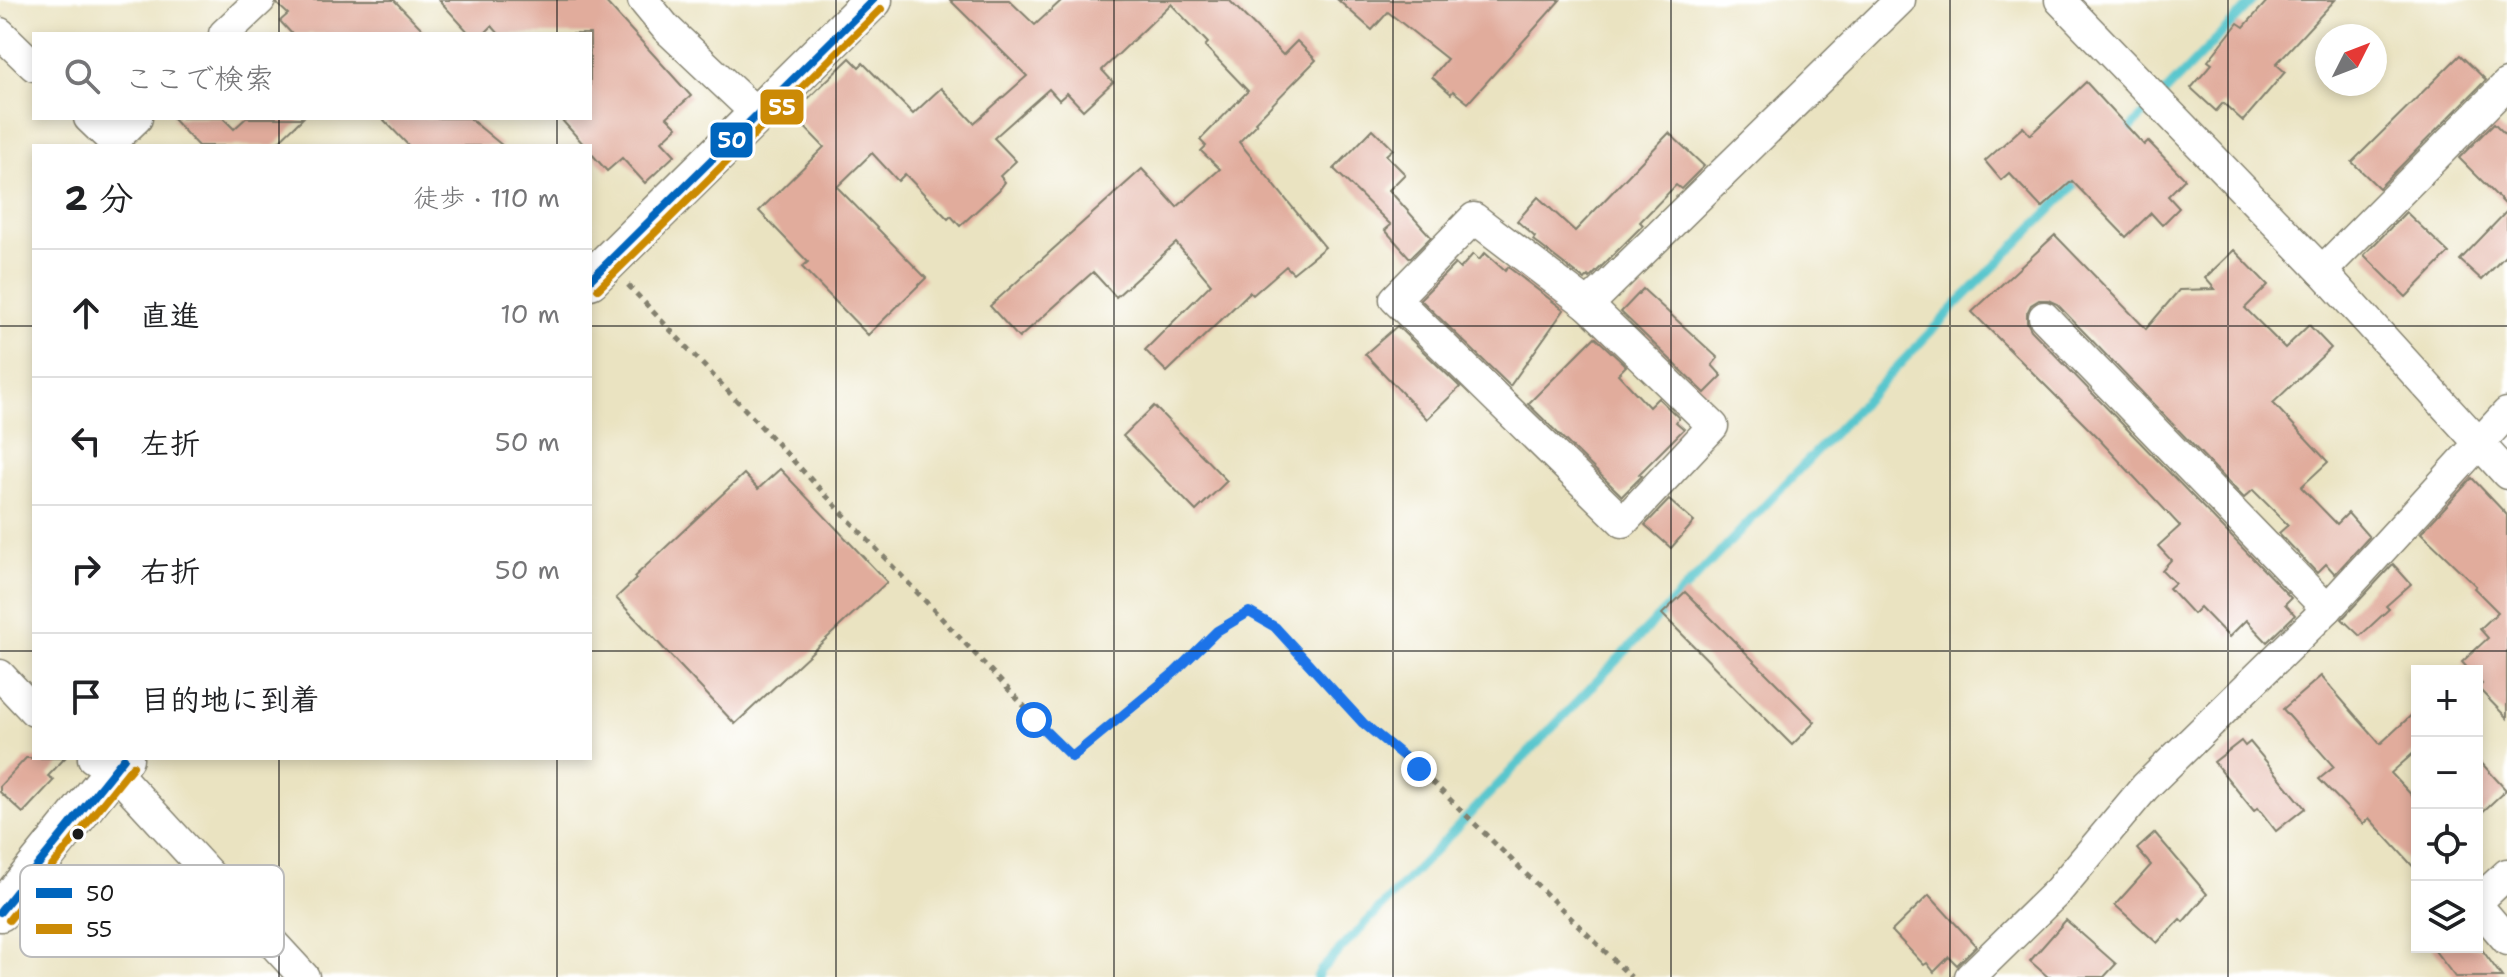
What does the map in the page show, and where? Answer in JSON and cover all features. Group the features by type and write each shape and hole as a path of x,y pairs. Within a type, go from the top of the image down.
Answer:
{"main road":[{"path":"599,272 873,0"},
{"path":"34,865 110,762"},
{"path":"0,912 20,885"}],"street":[{"path":"226,32 260,0"},
{"path":"643,0 666,28 757,114"},
{"path":"1588,305 1900,0"},
{"path":"2060,0 2322,271 2507,474"},
{"path":"0,33 32,64"},
{"path":"2322,271 2507,84"},
{"path":"91,120 113,141 135,120"},
{"path":"1474,218 1588,305 1713,426 1623,522 1395,299 1474,218"},
{"path":"2044,317 2327,609"},
{"path":"1970,977 2058,891 2145,787 2327,609 2507,413"},
{"path":"0,675 32,709"},
{"path":"110,762 203,865"},
{"path":"2483,898 2507,874"},
{"path":"2483,911 2507,940"},
{"path":"284,955 304,977"}],"path":[{"path":"599,272 1072,757 1175,672 1217,631 1249,612 1275,627 1363,723 1419,769 1631,977"}],"building":[{"path":"278,0 394,0 425,32 290,32 280,21 288,14 277,4"},
{"path":"439,0 604,0 691,96 667,117 677,127 662,141 675,155 645,183 622,158 607,171 592,154 592,144 583,144 562,120 592,120 592,32 497,32 492,26 486,32 468,32"},
{"path":"950,0 1009,0 1035,25 1062,0 1229,0 1283,55 1297,41 1316,60 1239,142 1325,247 1293,273 1286,266 1253,295 1250,292 1167,372 1145,350 1211,284 1176,243 1116,297 1093,272 1019,338 990,306 1142,169 1177,207 1220,169 1201,151 1206,146 1200,140 1248,91 1171,4 1102,70 1113,82 1083,110 1067,93 1059,100 1049,89 994,138 1016,161 1000,176 1005,182 999,190 960,226 951,216 948,219 905,174 898,181 872,153 837,187 926,278 868,335 802,267 808,262 759,211 824,147 792,114 850,58 859,67 863,63 913,114 941,88 974,123 1027,76"},
{"path":"1338,0 1560,0 1468,103 1453,91 1451,94 1432,77 1447,59 1388,12 1372,30"},
{"path":"2268,0 2335,0 2276,64 2285,72 2243,121 2223,103 2216,111 2191,88 2212,64 2208,61 2238,23 2244,27"},
{"path":"2460,55 2486,80 2379,188 2352,162"},
{"path":"2086,82 2144,145 2148,141 2185,179 2168,196 2179,208 2162,225 2151,213 2126,237 2072,181 2042,208 2009,173 2001,180 1985,161 2023,127 2030,135"},
{"path":"174,120 225,120 234,129 244,120 301,120 276,144 196,144"},
{"path":"384,120 471,120 501,144 407,144"},
{"path":"2494,123 2507,136 2507,206 2459,158"},
{"path":"1373,129 1393,149 1386,155 1405,174 1389,190 1431,237 1410,258 1385,230 1391,225 1334,169"},
{"path":"1669,133 1704,166 1681,189 1676,185 1640,222 1643,225 1590,278 1588,276 1585,280 1533,240 1535,237 1517,221 1538,197 1575,231"},
{"path":"2507,211 2507,254 2482,280 2460,260"},
{"path":"2406,212 2449,253 2406,297 2364,255"},
{"path":"2055,235 2146,329 2179,290 2215,289 2205,278 2234,250 2268,285 2245,308 2285,348 2309,325 2331,348 2273,403 2328,462 2301,487 2337,524 2348,513 2369,537 2335,574 2326,564 2317,573 2279,533 2288,525 2253,490 2244,498 2057,304 2039,300 2031,305 2027,313 2031,330 2291,598 2285,604 2295,615 2267,642 2246,620 2229,637 2200,607 2193,614 2169,588 2175,583 2162,570 2171,560 2158,546 2180,526 2096,436 1972,312"},
{"path":"1485,253 1505,271 1508,267 1564,310 1510,386 1420,299 1455,264 1460,269 1473,254 1479,260"},
{"path":"1643,289 1718,358 1712,365 1722,376 1705,393 1621,312"},
{"path":"1397,326 1460,387 1427,419 1365,354"},
{"path":"1595,337 1626,366 1618,374 1649,407 1658,398 1679,418 1676,422 1684,429 1639,474 1642,476 1622,496 1528,404"},
{"path":"1154,406 1227,481 1196,511 1123,436"},
{"path":"780,469 887,582 735,724 616,598 636,579 634,577 744,474 758,489"},
{"path":"2472,478 2507,515 2507,718 2483,693 2483,665 2465,665 2462,662 2488,638 2480,629 2498,612 2421,533"},
{"path":"1669,500 1694,522 1671,548 1645,525"},
{"path":"2393,564 2411,584 2386,606 2389,609 2360,636 2342,619"},
{"path":"1685,592 1815,722 1792,745 1662,614"},
{"path":"2321,676 2380,744 2411,716 2411,755 2391,773 2411,795 2411,864 2369,818 2363,824 2319,779 2334,767 2283,709"},
{"path":"2241,741 2245,746 2250,742 2305,808 2276,831 2258,808 2254,811 2214,762"},
{"path":"26,758 63,760 48,776 54,780 23,813 0,792 0,786"},
{"path":"2483,765 2506,790 2483,811"},
{"path":"2155,833 2207,894 2183,922 2180,919 2157,943 2115,905 2151,865 2137,849"},
{"path":"1929,895 1976,946 1957,965 1949,957 1934,972 1892,931"},
{"path":"2066,920 2116,964 2104,977 2048,977 2030,961"},
{"path":"2483,951 2502,977 2455,977 2437,953"}],"waterway":[{"path":"2123,136 2254,0"},
{"path":"1317,977 1961,300 2082,178"}],"transit line":[{"name":"50","path":"592,278 873,0"},
{"name":"55","path":"598,289 881,9"},
{"name":"50","path":"38,865 122,760"},
{"name":"55","path":"53,865 133,766"},
{"name":"50","path":"0,912 20,887"},
{"name":"55","path":"9,920 20,906"}],"route":[{"path":"1034,720 1072,757 1175,672 1217,631 1249,612 1275,627 1363,723 1419,769"}]}
